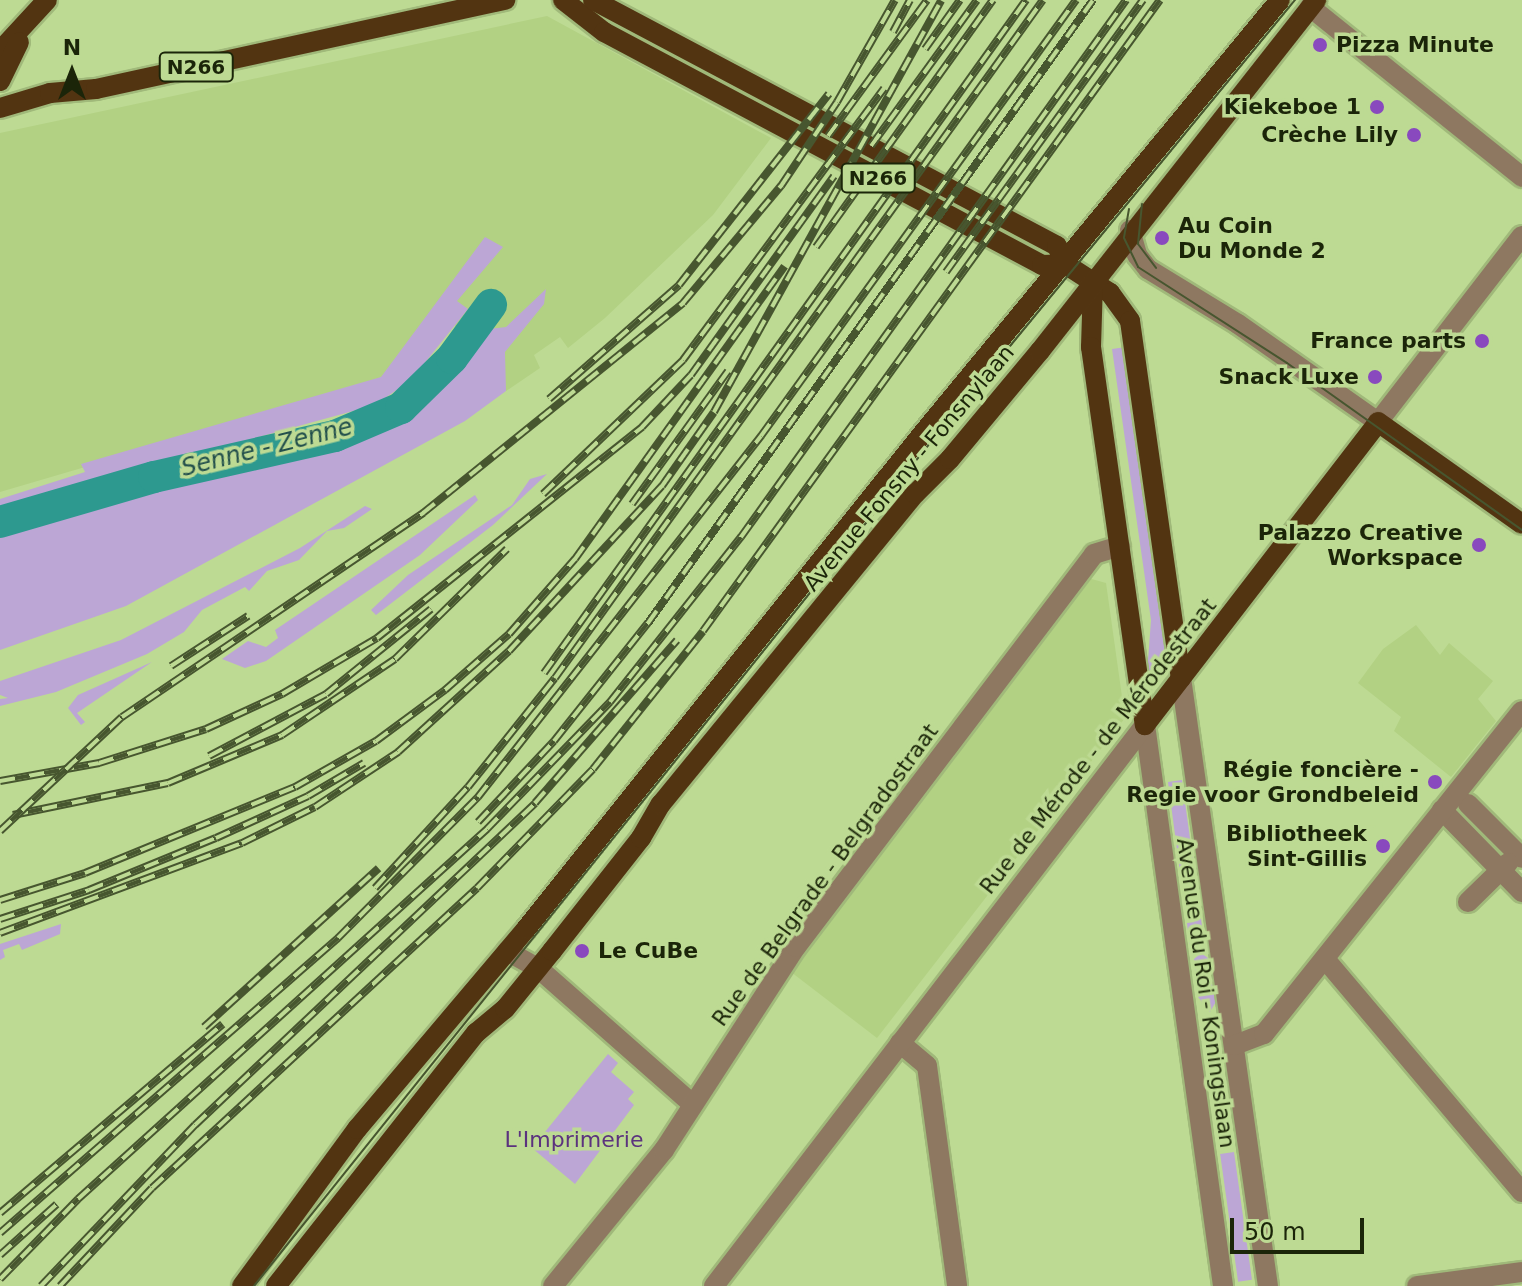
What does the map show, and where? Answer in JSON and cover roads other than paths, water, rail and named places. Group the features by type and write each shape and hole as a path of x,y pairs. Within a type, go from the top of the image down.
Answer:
{"main road":[{"path":"0,51 47,0"},
{"name":"N266","path":"0,108 50,93 96,89 505,0"},
{"name":"N266","path":"563,0 575,15 604,32 1029,259 1042,265 1065,264 1057,246 593,0"},
{"name":"Avenue Fonsny - Fonsnylaan","path":"242,1286 300,1213 331,1161 507,951 1280,0"},
{"name":"Avenue Fonsny - Fonsnylaan","path":"276,1286 476,1033 505,1009 641,838 661,804 1094,279 1313,4"},
{"path":"0,81 26,25"},
{"name":"Avenue du Roi - Koningslaan","path":"1065,264 1094,279 1126,309 1181,678"},
{"name":"Avenue du Roi - Koningslaan","path":"1094,279 1088,324 1145,725"},
{"path":"1378,422 1522,524"},
{"name":"Rue de Mérode - de Mérodestraat","path":"1145,725 1378,422"}],"street":[{"path":"1313,4 1522,177"},
{"path":"1130,230 1137,255 1148,269 1378,422"},
{"name":"Rue de Mérode - de Mérodestraat","path":"1378,422 1522,236"},
{"name":"Rue de Belgrade - Belgradostraat","path":"553,1286 664,1150 796,947 1094,554 1120,546"},
{"name":"Avenue du Roi - Koningslaan","path":"1181,678 1268,1286"},
{"path":"1235,1045 1264,1034 1522,711"},
{"name":"Rue de Mérode - de Mérodestraat","path":"714,1286 1145,725"},
{"name":"Avenue du Roi - Koningslaan","path":"1145,725 1223,1286"},
{"path":"1468,804 1521,854 1468,902"},
{"path":"1442,810 1522,892"},
{"path":"507,951 538,968 692,1104"},
{"path":"1325,959 1522,1192"},
{"path":"900,1043 927,1066 957,1286"},
{"path":"1417,1286 1522,1272"}],"waterway":[{"name":"Senne - Zenne","path":"0,522 154,477 335,436 401,408 452,358 491,305"}],"tram line":[{"path":"254,1286 931,442 1295,0"},
{"path":"1142,204 1138,244 1156,268"},
{"path":"1129,209 1124,238 1138,267 1287,363 1522,530"}],"railway":[{"path":"0,831 122,717 423,513 683,303 781,186 837,102 895,0"},
{"path":"893,32 910,0"},
{"path":"828,136 927,0"},
{"path":"0,933 242,843 315,807 398,752 509,651 662,486 714,412 941,0"},
{"path":"925,49 960,0"},
{"path":"871,146 977,0"},
{"path":"816,247 993,0"},
{"path":"544,673 1026,0"},
{"path":"375,888 468,787 555,678 1043,0"},
{"path":"0,1233 338,938 478,797 761,436 1076,0"},
{"path":"478,822 554,741 648,623 1093,0"},
{"path":"0,1279 78,1199 487,829 610,702 741,537 1126,0"},
{"path":"946,272 1143,0"},
{"path":"60,1286 152,1188 477,888 593,769 703,631 1160,0"},
{"path":"543,494 683,360 884,88"},
{"path":"549,399 679,285 829,94"},
{"path":"0,781 99,763 206,729 282,694 377,638 642,427 691,375 834,176"},
{"path":"0,900 85,873 295,787 376,741 445,690 509,634 575,559 785,266"},
{"path":"632,504 728,371"},
{"path":"13,815 168,783 282,735 395,659 507,549"},
{"path":"209,756 326,694 431,609"},
{"path":"171,666 248,616"},
{"path":"41,1286 195,1125 535,803 677,640"},
{"path":"0,919 89,890 216,838 308,796 364,763"},
{"path":"204,1027 379,868"},
{"path":"0,1213 223,1024"},
{"path":"0,1255 57,1204"}],"place":[{"name":"Pizza Minute","path":"1320,45"},
{"name":"Kiekeboe 1","path":"1377,107"},
{"name":"Crèche Lily","path":"1414,135"},
{"name":"Au Coin Du Monde 2","path":"1162,238"},
{"name":"France parts","path":"1482,341"},
{"name":"Snack Luxe","path":"1375,377"},
{"name":"Palazzo Creative Workspace","path":"1479,545"},
{"name":"Régie foncière - Regie voor Grondbeleid","path":"1435,782"},
{"name":"Bibliotheek Sint-Gillis","path":"1383,846"},
{"name":"Le CuBe","path":"582,951"}],"park label":[{"name":"L'Imprimerie","path":"574,1140"}]}
